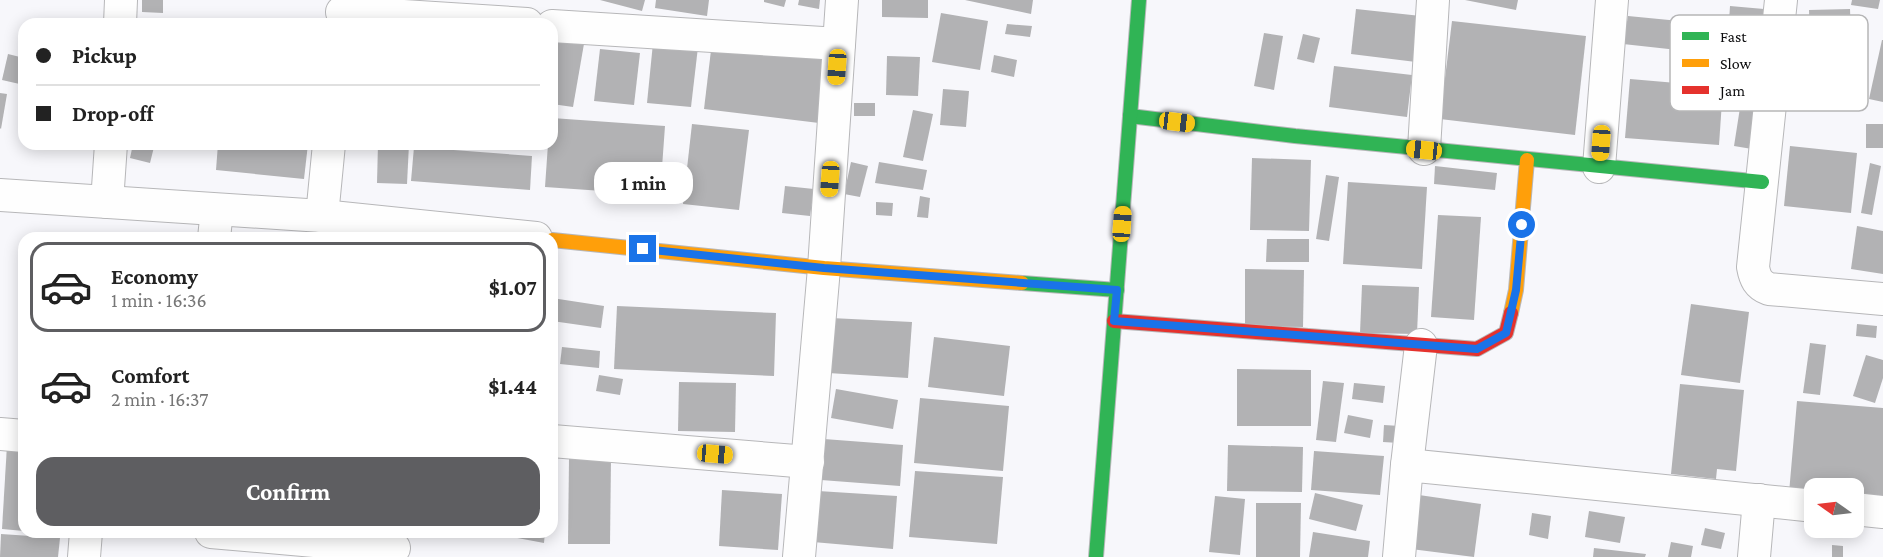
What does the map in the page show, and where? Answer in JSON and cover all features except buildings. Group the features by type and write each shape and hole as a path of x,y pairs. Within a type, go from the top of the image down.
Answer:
{"street":[{"path":"120,18 121,0"},
{"path":"799,557 824,268 842,0"},
{"path":"1096,557 1139,0"},
{"path":"1424,150 1433,0"},
{"path":"1599,167 1612,0"},
{"path":"1779,15 1781,0"},
{"path":"341,12 434,18"},
{"path":"558,26 839,44"},
{"path":"1769,111 1753,267 1755,279 1768,289 1883,299"},
{"path":"1130,116 1424,150 1762,182"},
{"path":"107,202 111,150"},
{"path":"322,216 328,150"},
{"path":"1114,321 1477,349 1506,333 1516,290 1527,160"},
{"path":"0,195 107,202 215,224 322,216 427,232"},
{"path":"558,241 824,268 1117,290"},
{"path":"1399,557 1421,345"},
{"path":"0,434 18,436"},
{"path":"558,441 808,462"},
{"path":"1407,465 1804,505"},
{"path":"1754,557 1759,500"},
{"path":"1864,510 1883,512"},
{"path":"84,557 86,538"},
{"path":"290,538 395,546"}],"traffic: fast":[{"path":"1096,557 1139,0"},
{"path":"1130,116 1295,136 1762,182"},
{"path":"1022,283 1117,290"}],"traffic: slow":[{"path":"1511,313 1516,290 1527,160"},
{"path":"558,241 824,268 1022,283"}],"traffic: jam":[{"path":"1114,321 1477,349 1506,333 1511,313"}],"route":[{"path":"643,249 824,268 1117,290 1114,321 1477,349 1506,333 1516,290 1522,225"}]}
